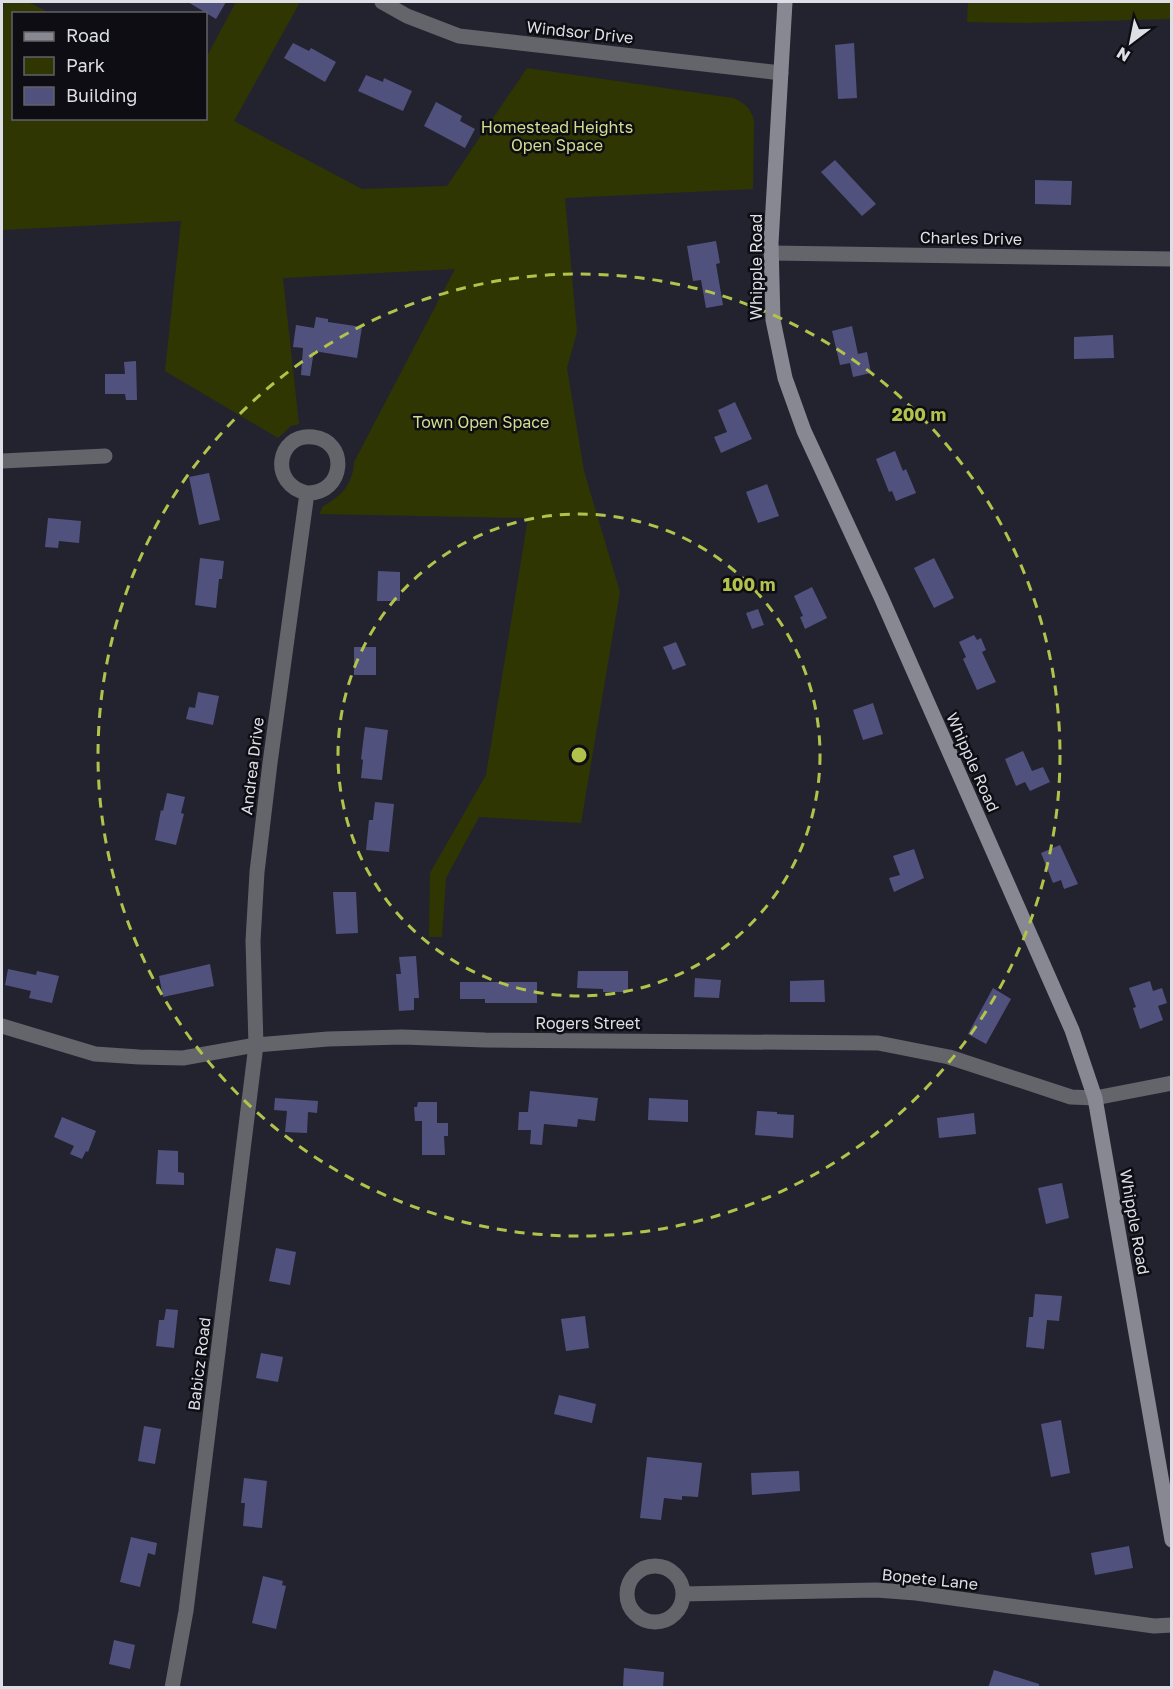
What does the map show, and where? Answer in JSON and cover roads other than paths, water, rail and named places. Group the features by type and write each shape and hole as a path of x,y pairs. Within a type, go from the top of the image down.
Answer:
{"main road":[{"name":"Whipple Road","path":"785,2 771,254 772,320 785,378 804,431 881,597 1072,1030 1095,1098 1172,1540"}],"street":[{"name":"Windsor Drive","path":"382,2 407,16 459,36 781,73"},
{"name":"Charles Drive","path":"771,254 1172,259"},
{"path":"2,461 105,456"},
{"name":"Andrea Drive","path":"256,1045 253,941 257,872 307,494"},
{"name":"Rogers Street","path":"2,1026 95,1054 183,1058 256,1045 328,1039 402,1037 485,1040 882,1043 949,1057 1071,1097 1095,1098 1172,1083"},
{"name":"Babicz Road","path":"172,1688 186,1611 256,1045"},
{"name":"Bopete Lane","path":"683,1594 876,1590 916,1593 1154,1626 1172,1625"}],"park label":[{"name":"Homestead Heights Open Space","path":"557,136"},
{"name":"Town Open Space","path":"481,422"}]}
